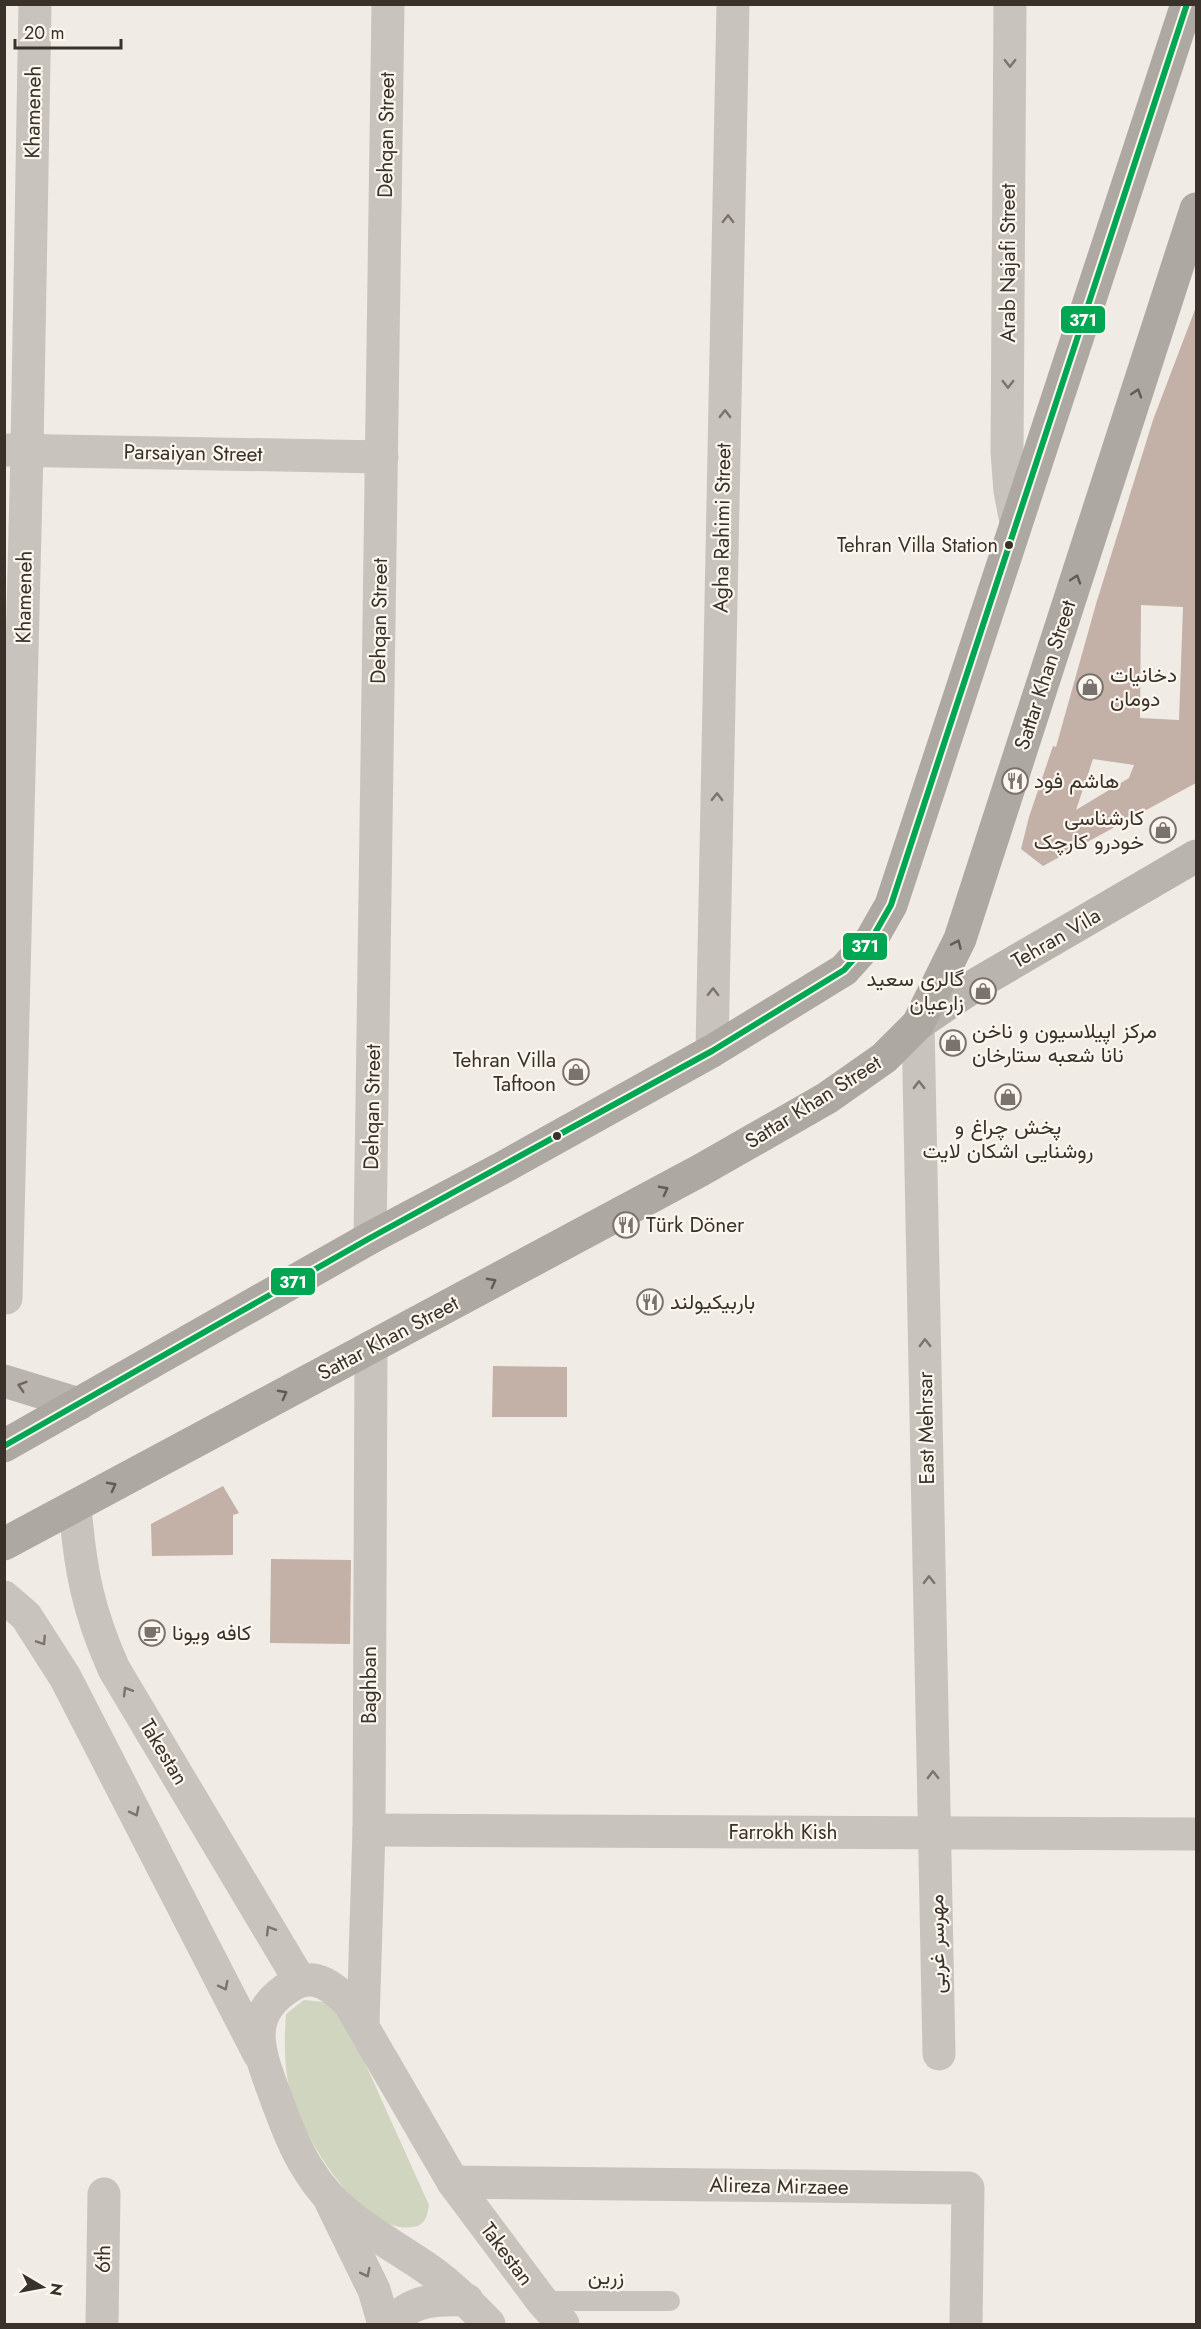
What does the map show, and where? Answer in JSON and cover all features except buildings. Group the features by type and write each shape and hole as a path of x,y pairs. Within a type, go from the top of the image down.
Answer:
{"main road":[{"path":"4,1446 370,1238 502,1168 712,1051 844,970 871,940 891,905 1187,4"},
{"name":"Sattar Khan Street","path":"4,1544 701,1170 827,1098 884,1058 918,1024 960,939 1197,209"},
{"name":"Tehran Vila","path":"918,1024 980,982 1197,856"},
{"path":"4,1381 79,1404"}],"street":[{"name":"Khameneh","path":"6,1298 16,450 35,4"},
{"name":"Dehqan Street","path":"370,1238 388,4"},
{"name":"Agha Rahimi Street","path":"712,1051 733,4"},
{"name":"Arab Najafi Street","path":"1010,4 1007,452 1010,491 1016,522"},
{"name":"Parsaiyan Street","path":"16,450 382,457"},
{"name":"East Mehrsar","path":"918,1024 934,1833"},
{"name":"Baghban","path":"363,2023 369,1830 371,1347"},
{"name":"Takestan","path":"75,1506 79,1558 85,1589 94,1622 114,1669 300,1981 313,1979 335,1989 363,2023 453,2182 552,2313"},
{"path":"4,1597 26,1616 65,1677 259,2054 289,2132 308,2169 331,2202 374,2290 384,2325"},
{"name":"Farrokh Kish","path":"369,1830 1197,1834"},
{"name":"مهرسر غربی","path":"934,1833 939,2054"},
{"path":"259,2054 262,2017 269,2004 278,1993 300,1981"},
{"name":"Alireza Mirzaee","path":"453,2182 968,2188 966,2325"},
{"name":"6th","path":"102,2325 104,2194"},
{"path":"331,2202 359,2225 426,2268 467,2300 489,2325"},
{"path":"391,2325 411,2307 426,2301 467,2300"}],"lane":[{"name":"زرین","path":"552,2313 670,2301"}],"green space":[{"path":"304,2000 324,2002 342,2012 429,2205 426,2217 420,2225 412,2227 393,2225 373,2215 354,2199 336,2178 307,2132 290,2091 285,2043 286,2014"}],"transit line":[{"name":"371","path":"4,1446 370,1238 712,1051 844,970 871,940 891,905 1187,4"}],"place":[{"name":"Tehran Villa Station","path":"1009,545"},
{"name":"دخانیات دومان","path":"1090,687"},
{"name":"هاشم فود","path":"1015,781"},
{"name":"کارشناسی خودرو کارچک","path":"1163,830"},
{"name":"گالری سعید زارعیان","path":"983,991"},
{"name":"مرکز اپیلاسیون و ناخن نانا شعبه ستارخان","path":"953,1043"},
{"name":"Tehran Villa Taftoon","path":"576,1072"},
{"name":"پخش چراغ و روشنایی اشکان لایت","path":"1008,1097"},
{"name":"Türk Döner","path":"626,1225"},
{"name":"باربیکیولند","path":"650,1302"},
{"name":"کافه ویونا","path":"152,1633"}]}
